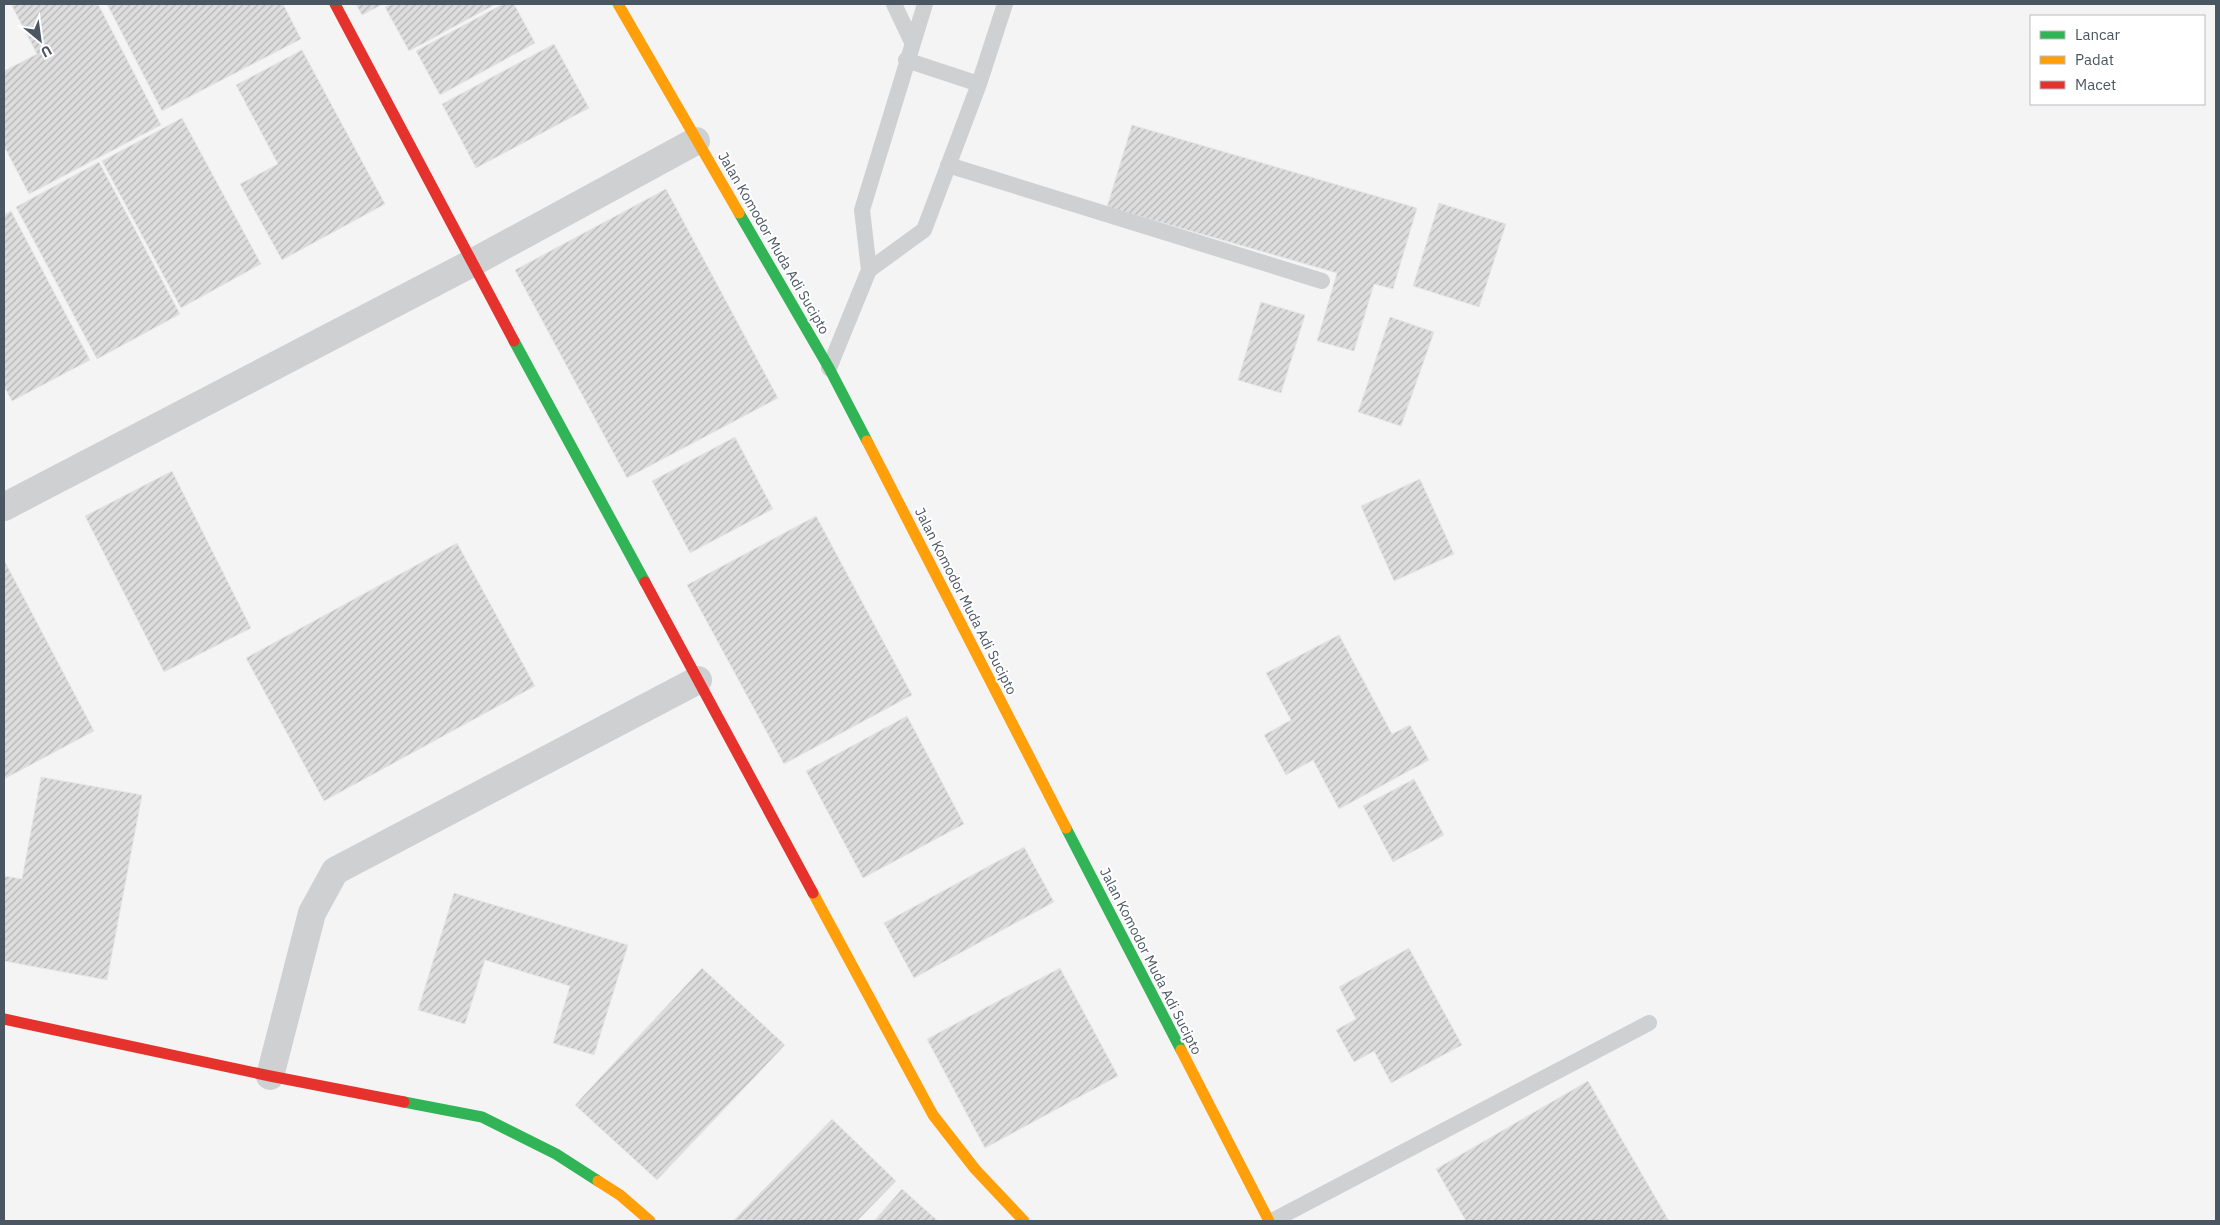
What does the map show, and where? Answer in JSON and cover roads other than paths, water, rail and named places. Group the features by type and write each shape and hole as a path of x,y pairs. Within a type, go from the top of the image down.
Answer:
{"street":[{"path":"335,4 472,263 933,1115 975,1169 1024,1221"},
{"name":"Jalan Komodor Muda Adi Sucipto","path":"618,4 829,368 1270,1221"},
{"path":"4,508 472,263 696,141"},
{"path":"270,1076 312,913 335,870 698,680"},
{"path":"4,1019 270,1076 482,1117 556,1154 620,1195 650,1221"}],"lane":[{"path":"894,4 912,42"},
{"path":"829,368 870,270 862,210 906,60 925,4"},
{"path":"870,270 924,230 979,84 1005,4"},
{"path":"906,60 979,84"},
{"path":"948,165 1322,281"},
{"path":"1270,1221 1649,1023"}]}
